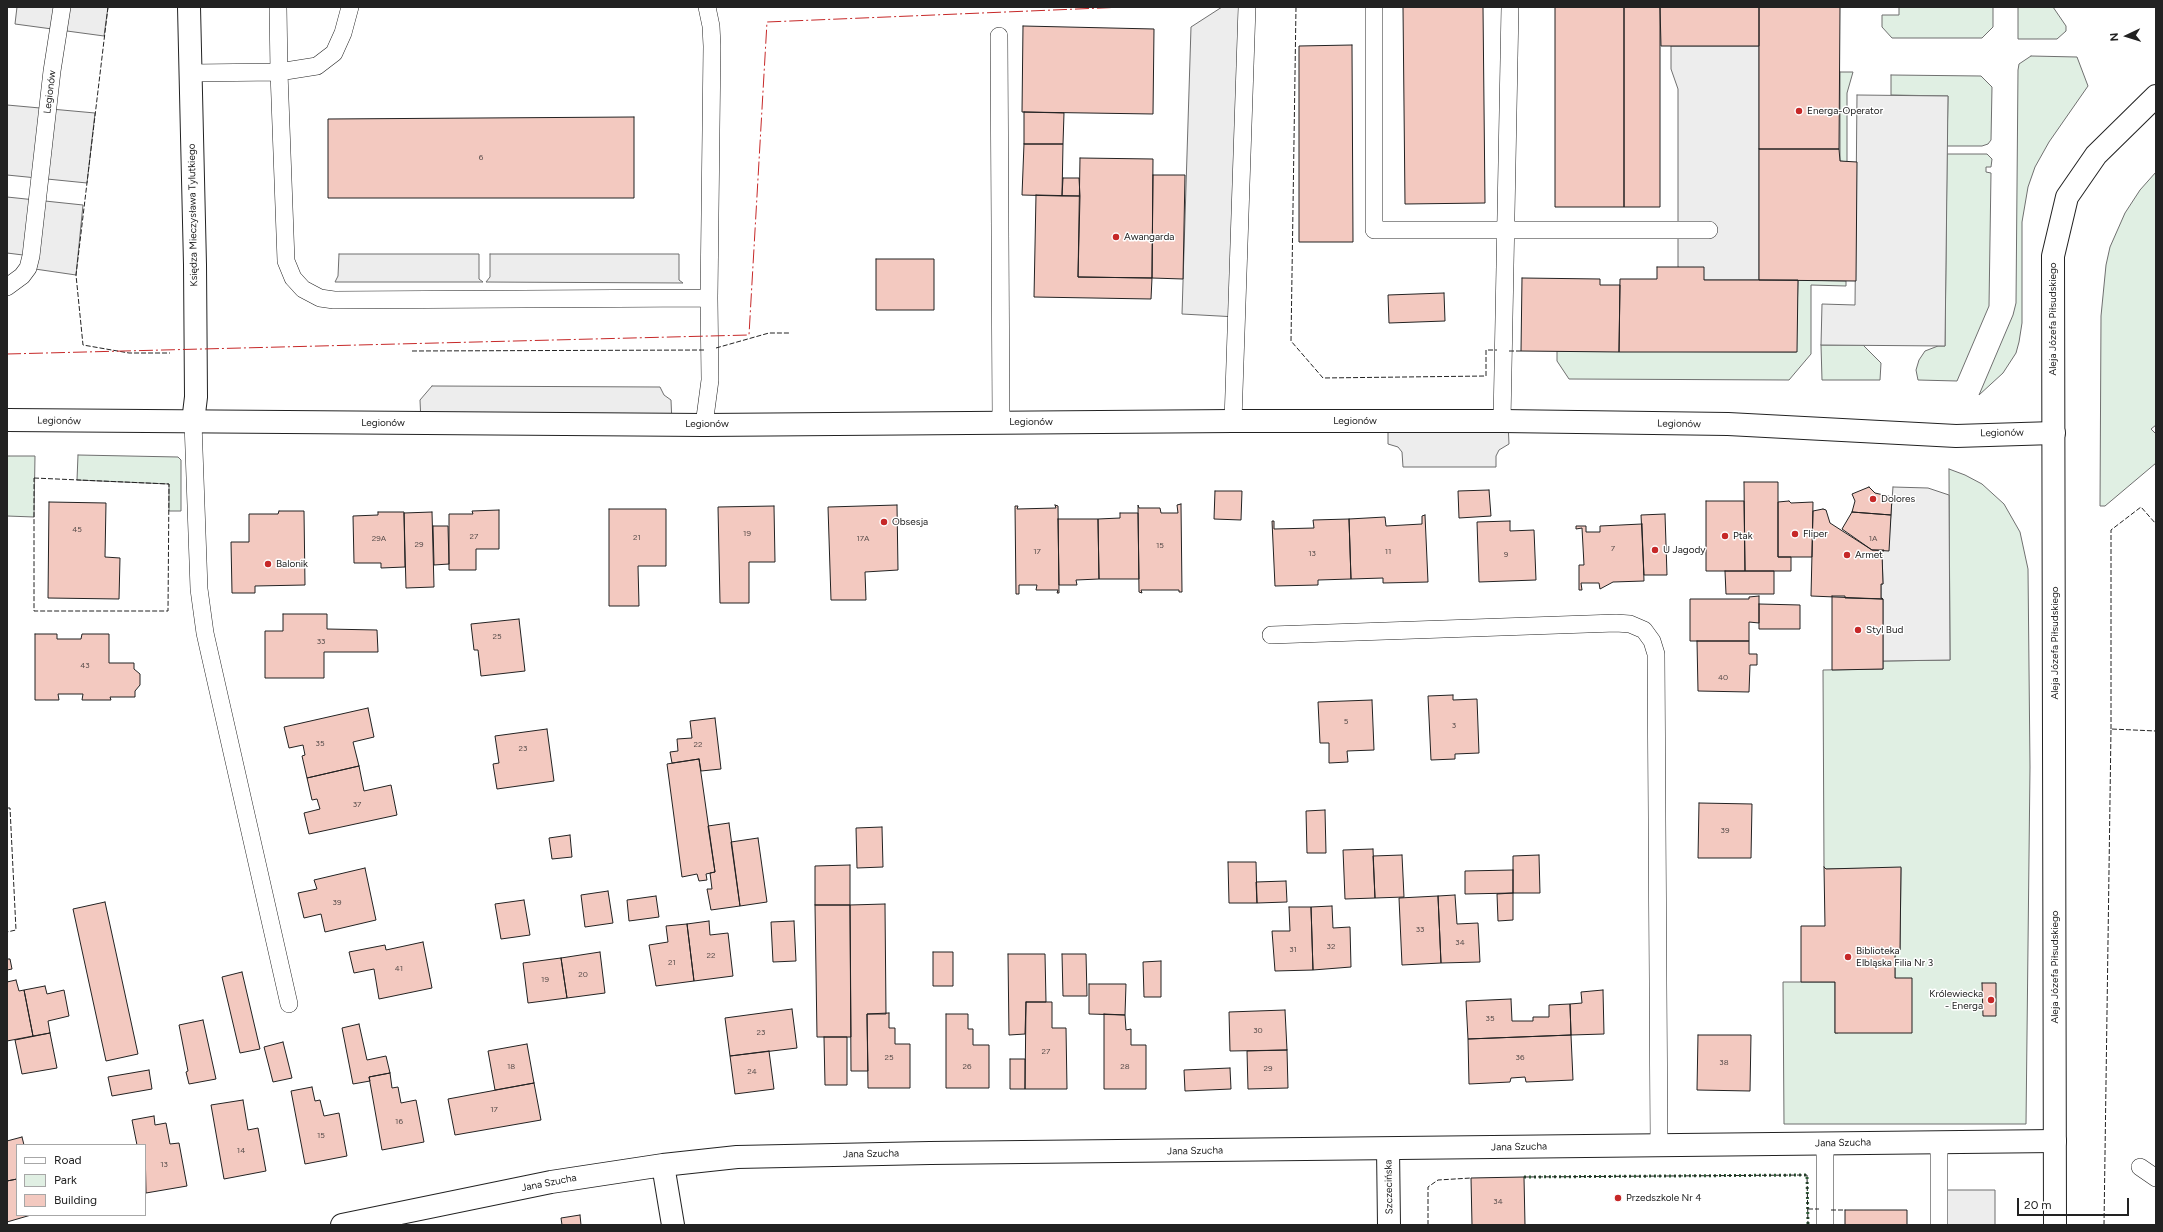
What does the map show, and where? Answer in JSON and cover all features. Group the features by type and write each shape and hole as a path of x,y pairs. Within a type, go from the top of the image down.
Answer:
{"street":[{"name":"Księdza Mieczysława Tylutkiego","path":"189,7 196,397 193,422"},
{"name":"Aleja Józefa Piłsudskiego","path":"2055,1225 2053,256 2067,197 2096,155 2156,96"},
{"name":"Legionów","path":"7,420 704,425 1001,422 1502,421 1728,424 1956,436 2054,433"},
{"name":"Jana Szucha","path":"342,1225 550,1182 663,1165 737,1157 922,1153 2055,1141"},
{"name":"Szczecińska","path":"1388,1149 1389,1225"},
{"path":"663,1165 673,1225"}],"lane":[{"name":"Legionów","path":"7,287 22,276 31,256 50,86 62,7"},
{"path":"278,7 286,261 293,278 303,289 320,298 379,301 709,298"},
{"path":"191,73 279,72 317,66 334,53 343,33 347,12 350,7"},
{"path":"704,425 710,380 709,298 712,46 711,26 707,7"},
{"path":"1233,421 1247,7"},
{"path":"1374,7 1374,230 1709,230"},
{"path":"1502,421 1510,7"},
{"path":"999,36 1001,422"},
{"path":"193,422 199,590 205,633 289,1004"},
{"path":"1271,635 1616,623 1630,624 1644,630 1652,641 1656,654 1659,1145"},
{"path":"1939,1142 1939,1225"},
{"path":"1825,1143 1825,1225"},
{"path":"2140,1167 2156,1178"}],"green space":[{"path":"1899,7 1993,7 1993,27 1982,38 1892,38 1882,27 1882,15 1899,15"},
{"path":"2018,7 2053,7 2066,26 2066,31 2057,39 2018,39"},
{"path":"2031,56 2077,57 2088,86 2049,142 2035,167 2028,187 2022,222 2022,323 2019,342 2016,353 2003,373 1979,395 2013,315 2016,303 2018,70 2019,64"},
{"path":"1840,72 1853,72 1847,93 1847,162 1840,161"},
{"path":"1891,75 1981,76 1992,87 1991,140 1988,144 1982,146 1947,146 1948,96 1891,95"},
{"path":"1947,154 1987,154 1992,159 1991,167 1986,167 1986,172 1991,173 1989,306 1957,381 1918,380 1916,370 1919,360 1925,351 1938,346 1945,346"},
{"path":"2156,172 2156,425 2151,429 2156,434 2156,463 2105,506 2100,506 2101,316 2106,265 2110,247 2125,213 2140,190"},
{"path":"1798,280 1846,281 1846,286 1811,285 1811,354 1789,380 1569,379 1557,361 1557,351 1796,352"},
{"path":"1821,345 1863,345 1881,363 1880,380 1822,380"},
{"path":"78,455 178,457 181,460 181,511 169,511 169,484 77,480"},
{"path":"7,456 35,456 34,517 7,516"},
{"path":"1949,469 1982,484 2004,504 2020,532 2028,569 2030,767 2026,1124 1784,1124 1783,982 1835,982 1835,1033 1838,1033 1895,978 1895,950 1900,950 1901,868 1826,869 1824,867 1823,670 1883,669 1883,661 1950,660"}],"shaded area":[{"path":"17,7 108,7 104,36 15,24"},
{"path":"1222,7 1247,7 1237,317 1182,314 1191,27"},
{"path":"1671,46 1759,46 1759,280 1704,280 1678,267 1678,89 1671,69"},
{"path":"1857,95 1948,96 1945,346 1821,345 1822,304 1855,305"},
{"path":"7,105 95,113 87,183 7,175"},
{"path":"7,197 83,205 76,275 28,268 31,256 7,253"},
{"path":"339,254 479,254 479,279 483,282 335,282 338,276"},
{"path":"490,254 679,254 679,280 683,283 486,282 490,277"},
{"path":"432,386 660,387 664,395 671,400 672,424 421,423 420,400"},
{"path":"1388,421 1508,422 1509,444 1499,450 1496,456 1496,467 1403,467 1402,452 1398,447 1388,444"},
{"path":"1893,487 1928,488 1949,495 1950,660 1883,661 1883,599 1881,598 1881,584 1883,584 1882,553 1890,526"},
{"path":"1939,1190 1995,1190 1995,1225 1939,1225"}],"building":[{"path":"1403,7 1483,7 1485,203 1405,204"},
{"path":"1555,7 1624,7 1624,207 1555,207"},
{"path":"1624,7 1660,7 1660,207 1624,207"},
{"path":"1660,7 1759,7 1759,46 1661,46"},
{"name":"Energa-Operator","path":"1759,7 1840,7 1839,149 1759,149"},
{"path":"1023,26 1154,29 1153,114 1022,112"},
{"path":"1352,45 1353,242 1299,242 1299,46"},
{"path":"1024,112 1064,113 1063,144 1024,144"},
{"path":"634,117 634,198 328,198 328,119"},
{"path":"1024,144 1063,144 1062,196 1022,195"},
{"path":"1759,149 1839,149 1840,161 1857,162 1856,281 1759,280"},
{"name":"Awangarda","path":"1080,158 1153,159 1152,278 1078,277"},
{"path":"1153,175 1185,175 1183,279 1152,278"},
{"path":"1063,178 1079,178 1080,196 1062,196"},
{"path":"1036,195 1080,196 1078,277 1152,278 1151,299 1034,297"},
{"path":"876,259 934,259 934,310 876,310"},
{"path":"1657,267 1704,267 1704,280 1798,280 1797,352 1619,352 1620,279 1657,279"},
{"path":"1522,278 1600,279 1600,285 1620,285 1619,352 1521,351"},
{"path":"1444,293 1445,321 1389,323 1388,295"},
{"name":"Ptak","path":"1744,482 1778,482 1778,557 1791,557 1791,571 1745,571"},
{"name":"Dolores","path":"1869,487 1875,493 1892,497 1891,515 1852,512 1855,501 1852,494"},
{"path":"1489,490 1491,516 1459,518 1458,491"},
{"path":"1215,491 1242,491 1241,520 1214,519"},
{"name":"Ptak","path":"1706,501 1744,501 1745,571 1706,571"},
{"name":"Fliper","path":"1789,501 1791,503 1813,502 1812,557 1778,557 1778,502"},
{"path":"49,502 106,503 105,557 120,558 119,599 48,598"},
{"path":"1181,504 1182,592 1179,592 1179,590 1141,590 1142,593 1139,592 1138,505 1139,508 1160,508 1161,513 1178,513 1177,505"},
{"path":"897,505 898,570 865,572 866,600 831,600 828,507"},
{"path":"1055,505 1058,506 1059,593 1057,593 1058,590 1036,590 1037,585 1019,585 1019,594 1016,594 1015,506 1018,506 1017,509 1056,508"},
{"path":"774,506 775,562 749,562 749,603 720,603 718,507"},
{"path":"609,509 666,509 666,566 638,566 639,606 609,606"},
{"name":"Armet","path":"1823,509 1826,510 1830,523 1872,550 1884,550 1882,553 1883,584 1881,584 1881,598 1883,599 1811,596 1813,511"},
{"path":"499,510 499,549 476,549 476,570 449,570 449,514 473,514 472,511"},
{"name":"Balonik","path":"279,511 304,511 305,585 255,586 255,593 232,593 231,542 249,542 249,514 278,514"},
{"path":"378,512 404,512 405,567 381,568 381,563 354,563 353,516 378,515"},
{"path":"432,512 434,587 406,588 404,513"},
{"path":"1852,512 1891,515 1889,551 1872,550 1842,529"},
{"path":"1120,513 1138,513 1139,579 1099,579 1098,519 1120,518"},
{"name":"U Jagody","path":"1665,514 1667,575 1644,575 1641,515"},
{"path":"1425,515 1428,582 1383,583 1383,578 1351,579 1349,519 1385,517 1386,526 1422,524 1422,516"},
{"path":"1058,519 1098,519 1099,579 1076,580 1077,585 1059,585"},
{"path":"1349,519 1351,579 1318,580 1318,585 1275,586 1272,521 1274,521 1274,529 1314,528 1313,520"},
{"path":"1510,521 1510,531 1534,530 1536,580 1479,582 1477,522"},
{"path":"1642,524 1644,581 1613,582 1600,589 1599,583 1581,583 1582,590 1579,590 1579,565 1584,565 1582,528 1576,529 1576,526 1586,526 1586,532 1600,532 1600,526"},
{"path":"433,526 448,526 449,564 434,565"},
{"path":"1725,571 1774,571 1774,594 1726,594"},
{"path":"1759,596 1759,623 1749,622 1749,641 1690,641 1690,599 1749,599 1749,597"},
{"name":"Styl Bud","path":"1832,596 1845,596 1845,598 1883,599 1883,669 1832,670"},
{"path":"1759,604 1800,605 1800,629 1759,629"},
{"path":"283,614 327,614 327,629 377,630 378,652 324,652 324,678 265,678 265,631 283,631"},
{"path":"519,619 525,671 481,676 478,650 474,650 471,624"},
{"path":"35,634 57,634 57,639 81,639 82,634 109,634 109,663 134,663 134,669 140,674 140,685 135,691 135,697 110,697 111,700 82,700 83,694 58,694 59,700 35,700"},
{"path":"1697,641 1749,641 1749,654 1757,654 1757,665 1750,665 1749,692 1698,691"},
{"path":"1453,695 1453,700 1477,699 1479,753 1455,754 1455,759 1431,760 1428,696"},
{"path":"1372,700 1374,750 1347,751 1348,762 1329,763 1329,743 1320,743 1318,702"},
{"path":"368,708 374,737 353,742 359,766 307,778 302,756 305,755 303,745 289,748 284,727"},
{"path":"715,718 721,769 701,771 699,759 672,763 670,752 678,751 677,739 692,738 690,721"},
{"path":"547,729 554,781 497,789 493,764 499,763 495,736"},
{"path":"699,759 715,872 706,874 707,880 699,881 697,874 682,877 667,764"},
{"path":"359,766 364,791 391,785 397,815 309,834 304,813 320,809 317,799 312,800 307,778"},
{"path":"1699,803 1752,804 1751,858 1698,858"},
{"path":"1325,810 1326,853 1307,853 1306,811"},
{"path":"729,823 740,906 711,910 707,889 712,889 710,873 715,872 708,826"},
{"path":"882,827 883,867 857,868 856,828"},
{"path":"570,835 572,857 552,859 549,838"},
{"path":"758,838 767,902 740,906 731,842"},
{"path":"1373,849 1375,898 1345,899 1343,850"},
{"path":"1402,855 1404,897 1375,898 1373,856"},
{"path":"1539,855 1540,893 1513,893 1513,856"},
{"path":"1228,862 1256,862 1257,903 1229,903"},
{"path":"850,865 850,905 815,905 815,866"},
{"name":"Biblioteka Elbląska Filia Nr 3","path":"1824,867 1826,869 1901,867 1900,950 1895,950 1895,978 1912,978 1912,1033 1835,1033 1835,982 1801,982 1801,926 1825,926"},
{"path":"365,868 376,920 325,932 321,914 304,918 298,893 317,889 314,880"},
{"path":"1513,870 1513,893 1465,894 1465,871"},
{"path":"1286,881 1287,902 1257,903 1256,882"},
{"path":"608,891 613,923 585,927 581,895"},
{"path":"1513,893 1513,920 1498,921 1497,894"},
{"path":"1455,895 1457,924 1478,923 1480,962 1441,963 1438,896"},
{"path":"656,896 659,917 629,921 627,900"},
{"path":"1438,896 1441,963 1402,965 1399,898"},
{"path":"524,900 530,935 501,939 495,904"},
{"path":"105,902 138,1054 106,1061 73,909"},
{"path":"885,904 886,1014 867,1014 868,1071 851,1071 850,905"},
{"path":"815,905 850,905 851,1037 817,1037"},
{"path":"1332,906 1333,928 1350,927 1351,967 1313,970 1311,907"},
{"path":"1289,907 1311,907 1313,970 1275,971 1272,931 1290,931"},
{"path":"709,921 710,935 728,933 733,976 694,981 687,924"},
{"path":"794,921 796,961 773,962 771,922"},
{"path":"687,924 694,981 656,986 649,945 668,942 666,926"},
{"path":"423,942 432,988 379,999 374,969 354,973 349,952 385,945 386,950"},
{"path":"600,952 605,993 567,998 561,958"},
{"path":"933,952 953,952 953,986 933,986"},
{"path":"1008,954 1045,954 1046,1002 1026,1002 1025,1034 1009,1035"},
{"path":"1062,954 1086,954 1087,996 1063,996"},
{"path":"561,958 567,998 528,1003 523,963"},
{"path":"7,959 10,959 12,969 7,970"},
{"path":"1161,961 1161,997 1144,997 1143,962"},
{"path":"242,972 260,1049 240,1053 222,977"},
{"path":"16,980 19,991 24,990 33,1036 7,1041 7,982"},
{"path":"1982,983 1996,983 1996,1016 1983,1016"},
{"path":"1089,984 1126,984 1125,1015 1089,1014"},
{"path":"45,986 47,994 64,990 69,1016 48,1021 50,1033 33,1036 24,990"},
{"path":"1603,990 1604,1034 1571,1035 1570,1004 1582,1003 1581,992"},
{"path":"1511,999 1512,1021 1533,1021 1533,1017 1549,1017 1549,1005 1570,1004 1571,1035 1468,1039 1466,1001"},
{"path":"1026,1002 1052,1002 1052,1028 1066,1028 1067,1089 1025,1089"},
{"path":"792,1009 797,1048 730,1056 725,1018"},
{"path":"1285,1010 1287,1050 1230,1051 1229,1012"},
{"path":"889,1013 889,1028 895,1028 895,1044 910,1044 910,1088 868,1088 867,1014"},
{"path":"946,1014 968,1014 968,1029 973,1029 973,1045 989,1045 989,1088 946,1088"},
{"path":"1104,1014 1125,1015 1126,1030 1131,1029 1131,1045 1146,1045 1146,1089 1104,1089"},
{"path":"203,1020 216,1079 189,1084 179,1025"},
{"path":"359,1024 367,1060 386,1056 390,1073 369,1077 370,1081 353,1084 342,1028"},
{"path":"50,1033 57,1068 22,1074 15,1040"},
{"path":"1571,1035 1573,1080 1526,1082 1525,1077 1511,1078 1510,1082 1469,1084 1468,1039"},
{"path":"1698,1035 1751,1035 1750,1091 1697,1090"},
{"path":"824,1037 847,1037 847,1085 825,1085"},
{"path":"283,1042 292,1078 273,1082 264,1047"},
{"path":"527,1044 534,1083 495,1090 488,1051"},
{"path":"1287,1050 1288,1088 1248,1089 1247,1051"},
{"path":"769,1051 774,1089 735,1094 730,1056"},
{"path":"1010,1059 1025,1059 1025,1089 1010,1089"},
{"path":"1230,1068 1231,1089 1185,1091 1184,1070"},
{"path":"149,1070 152,1089 112,1096 108,1077"},
{"path":"390,1073 392,1088 398,1087 401,1103 416,1100 424,1142 382,1150 369,1077"},
{"path":"534,1083 541,1120 455,1135 448,1099"},
{"path":"312,1087 315,1101 320,1100 324,1116 339,1113 347,1156 305,1164 291,1091"},
{"path":"243,1100 248,1130 258,1128 266,1171 224,1179 211,1105"},
{"path":"154,1116 155,1125 166,1123 170,1144 179,1143 187,1186 146,1193 146,1144 137,1144 132,1120"},
{"path":"22,1137 24,1144 16,1144 16,1179 7,1181 7,1141"},
{"path":"1524,1177 1525,1225 1472,1225 1471,1178"},
{"path":"16,1179 16,1216 28,1216 7,1222 7,1181"},
{"path":"1845,1210 1907,1210 1907,1225 1845,1225"},
{"path":"580,1215 581,1225 562,1225 561,1218"}],"hedge":[{"path":"1524,1177 1807,1175 1808,1225"}],"fence":[{"path":"108,7 76,275 83,345 129,353 170,353"},
{"path":"1296,7 1291,341 1323,378 1486,376 1486,350 1497,350"},
{"path":"716,348 769,333 790,333"},
{"path":"412,351 704,350"},
{"path":"1509,351 1521,351"},
{"path":"34,478 169,484 168,611 34,611 34,478"},
{"path":"2111,729 2111,530 2141,507 2156,524"},
{"path":"2104,1225 2111,729 2156,731"},
{"path":"7,808 10,808 16,930 7,932"},
{"path":"1524,1177 1807,1175 1808,1225"},
{"path":"1428,1225 1428,1187 1438,1180 1471,1178"},
{"path":"1808,1209 1819,1209"},
{"path":"1831,1210 1845,1210"}],"power":[{"path":"7,354 749,335 767,22 1125,7"}],"place":[{"name":"Energa-Operator","path":"1799,111"},
{"name":"Awangarda","path":"1116,237"},
{"name":"Dolores","path":"1873,499"},
{"name":"Obsesja","path":"884,522"},
{"name":"Fliper","path":"1795,534"},
{"name":"Ptak","path":"1725,536"},
{"name":"U Jagody","path":"1655,550"},
{"name":"Armet","path":"1847,555"},
{"name":"Balonik","path":"268,564"},
{"name":"Styl Bud","path":"1858,630"},
{"name":"Biblioteka Elbląska Filia Nr 3","path":"1848,957"},
{"name":"Królewiecka - Energa","path":"1991,1000"},
{"name":"Przedszkole Nr 4","path":"1618,1198"}]}
